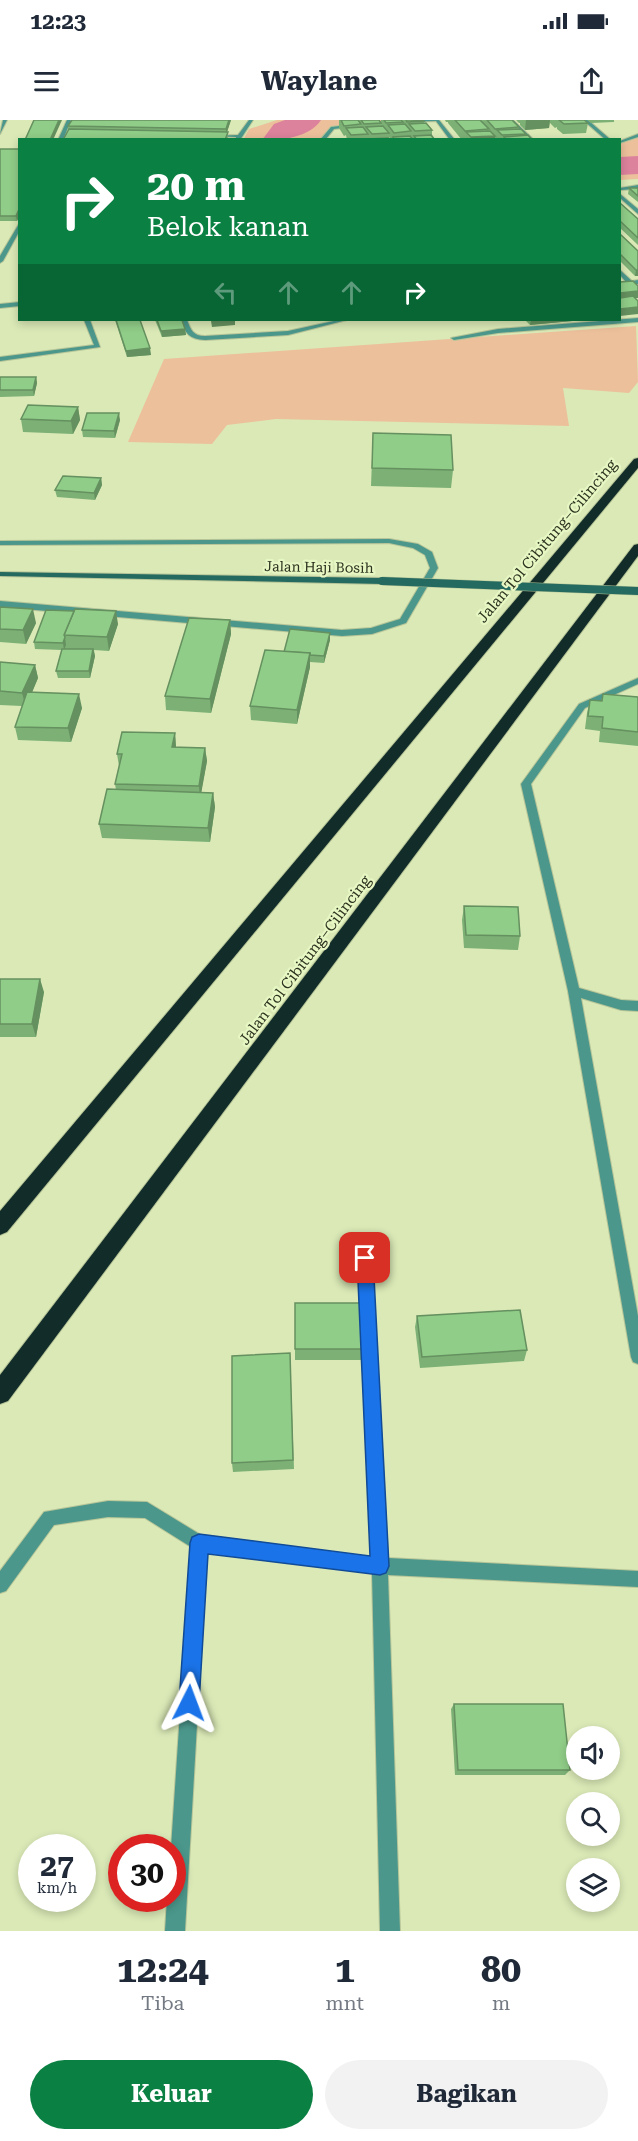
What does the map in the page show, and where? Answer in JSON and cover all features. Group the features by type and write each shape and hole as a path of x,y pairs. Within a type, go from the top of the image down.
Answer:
{"highway":[{"name":"Jalan Tol Cibitung–Cilincing","path":"0,1226 638,461"},
{"name":"Jalan Tol Cibitung–Cilincing","path":"0,1393 638,548"}],"main road":[{"name":"Jalan Haji Bosih","path":"0,574 382,581 638,591"}],"street":[{"path":"61,138 69,120"},
{"path":"203,136 237,138 251,120"},
{"path":"403,122 437,120 451,138"},
{"path":"510,120 530,138"},
{"path":"585,120 607,138"},
{"path":"0,133 3,121"},
{"path":"324,138 333,128 358,125"},
{"path":"62,133 74,133"},
{"path":"621,142 638,135"},
{"path":"621,189 638,187"},
{"path":"621,197 638,212"},
{"path":"0,261 10,249 18,229"},
{"path":"621,273 634,282"},
{"path":"0,306 18,304"},
{"path":"621,321 638,320"},
{"path":"0,359 98,346 87,321"},
{"path":"184,321 188,333 193,337 205,338 338,321"},
{"path":"454,338 496,328 620,321"},
{"path":"0,543 388,541 415,546 429,554 434,568 403,621 372,631 342,633 284,630 0,604"},
{"path":"638,681 582,706 525,784 574,991 638,1357"},
{"path":"574,991 621,1005 638,1006"},
{"path":"365,1258 380,1566 390,1931"},
{"path":"0,1585 50,1518 108,1509 147,1510 199,1543 380,1566 638,1579"},
{"path":"175,1931 199,1543"}],"shaded area":[{"path":"277,120 437,120 333,128 324,138 244,138 249,129"},
{"path":"638,135 638,179 621,180 621,142"},
{"path":"636,326 638,382 629,393 563,388 569,426 276,419 227,425 212,444 128,442 164,359"}],"building":[{"path":"34,120 59,120 51,138 26,138"},
{"path":"72,120 229,120 226,129 68,126"},
{"path":"341,120 358,120 361,124 344,126"},
{"path":"361,120 379,120 381,123 364,124"},
{"path":"384,120 401,120 403,122 386,123"},
{"path":"406,120 423,120 424,121 407,122"},
{"path":"455,120 480,120 489,129 465,131"},
{"path":"487,120 512,120 519,127 495,129"},
{"path":"559,120 584,120 588,123 564,124"},
{"path":"426,123 432,130 415,131 409,124"},
{"path":"405,124 411,131 394,133 388,125"},
{"path":"383,126 389,133 372,134 366,127"},
{"path":"363,127 368,134 351,135 346,128"},
{"path":"69,129 228,132 226,138 64,138"},
{"path":"521,129 526,134 502,135 497,130"},
{"path":"490,131 495,136 471,137 466,132"},
{"path":"431,135 433,138 416,138 414,136"},
{"path":"528,135 530,138 505,138"},
{"path":"410,136 412,138 393,138"},
{"path":"0,149 18,149 18,212 16,216 0,216"},
{"path":"629,188 638,188 638,196"},
{"path":"621,204 638,219 638,238 621,222"},
{"path":"621,235 638,251 638,270 621,255"},
{"path":"633,281 638,286 638,291 621,293 621,282"},
{"path":"633,296 638,301 638,307 621,309 621,298"},
{"path":"116,321 140,321 150,348 126,351"},
{"path":"157,321 182,321 185,329 161,331"},
{"path":"0,377 36,377 33,390 0,390"},
{"path":"28,405 78,407 71,421 21,419"},
{"path":"87,413 119,413 114,431 82,430"},
{"path":"373,433 451,435 453,470 372,468"},
{"path":"63,476 101,478 94,493 55,490"},
{"path":"0,607 33,609 23,630 0,629"},
{"path":"75,609 116,611 107,637 64,635"},
{"path":"46,610 74,611 63,643 34,642"},
{"path":"189,618 230,620 210,699 165,696"},
{"path":"290,629 330,633 324,656 284,652"},
{"path":"62,649 93,649 89,671 56,671"},
{"path":"265,650 310,653 297,710 250,706"},
{"path":"0,662 35,665 22,693 0,691"},
{"path":"27,692 79,694 68,728 15,727"},
{"path":"603,694 638,697 638,732 602,728 603,717 588,716 590,700 602,701"},
{"path":"122,732 175,733 172,747 205,748 199,786 115,784 122,754 117,754"},
{"path":"107,789 213,793 208,828 99,824"},
{"path":"464,906 518,907 520,936 466,935"},
{"path":"0,979 40,979 32,1024 0,1024"},
{"path":"295,1303 366,1303 366,1349 295,1349"},
{"path":"520,1310 527,1350 422,1357 417,1316"},
{"path":"290,1353 293,1460 232,1463 232,1356"},
{"path":"454,1704 563,1704 566,1770 458,1770"}],"waterway":[{"path":"278,138 284,130 308,120"},
{"path":"621,166 638,165"}],"route":[{"path":"189,1703 199,1543 380,1566 365,1258"}]}
